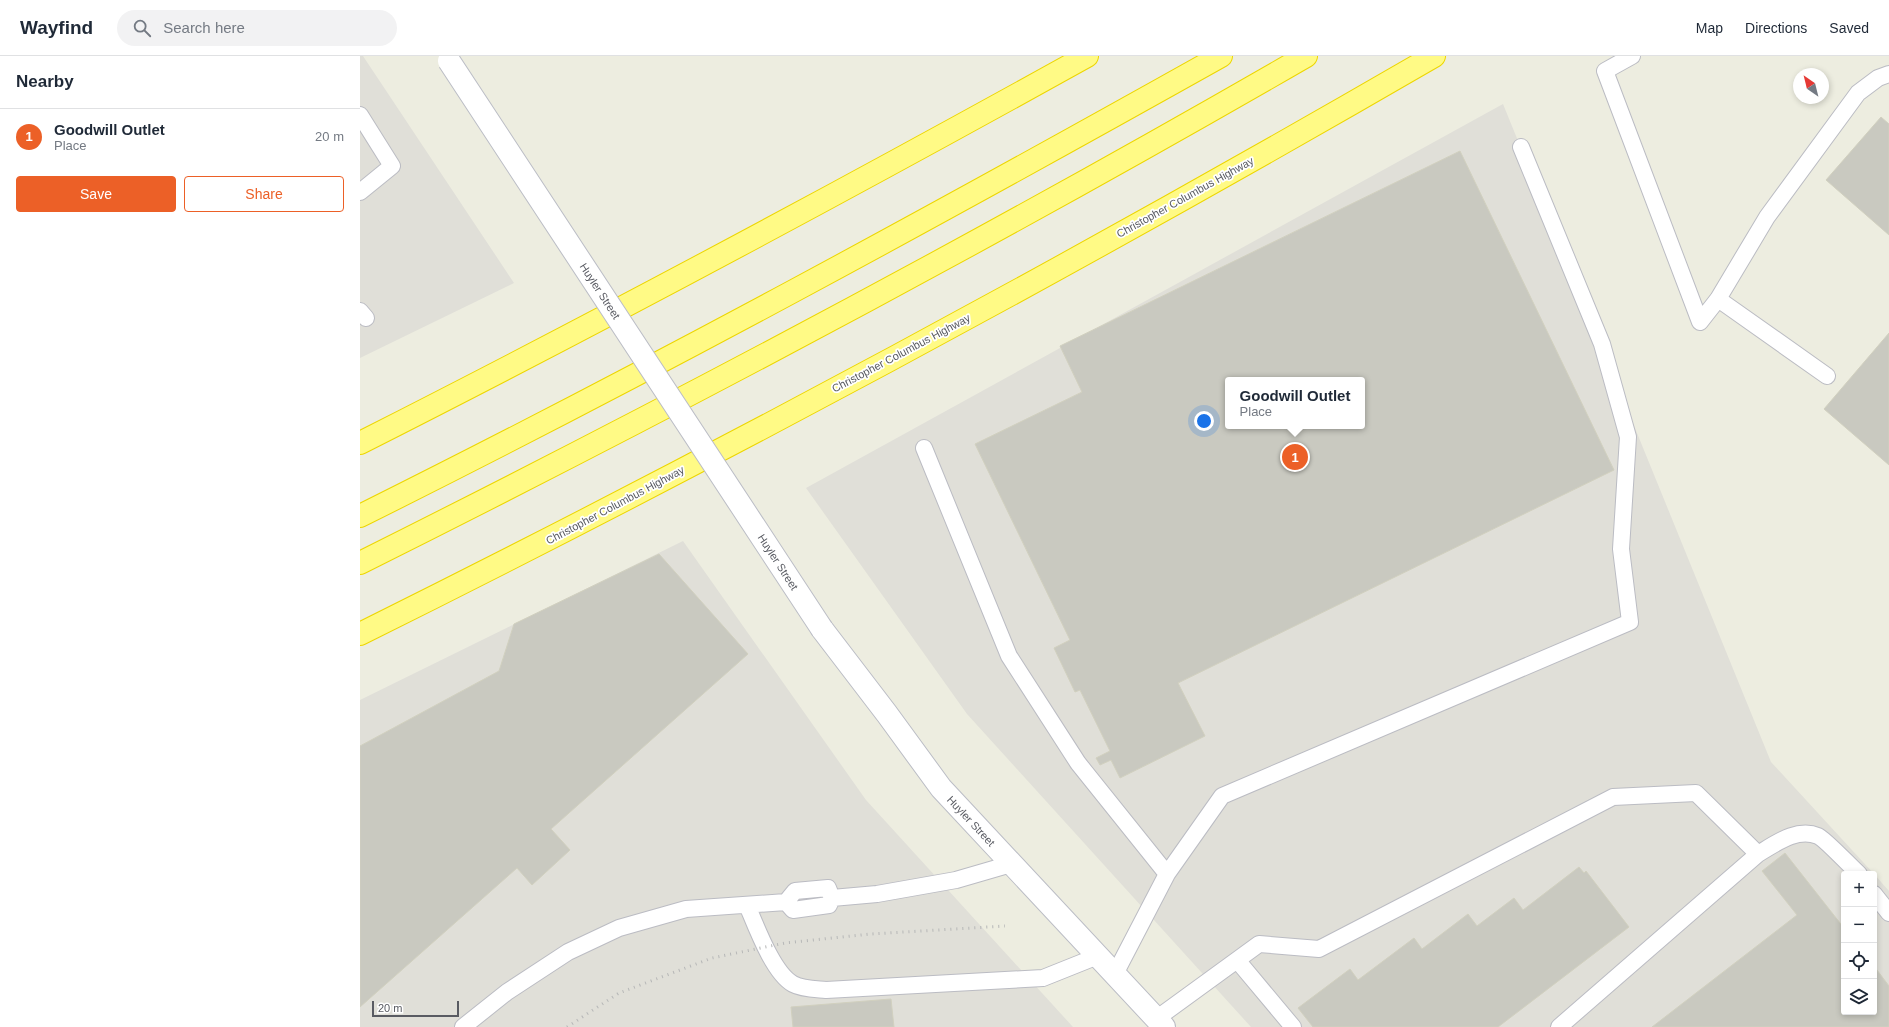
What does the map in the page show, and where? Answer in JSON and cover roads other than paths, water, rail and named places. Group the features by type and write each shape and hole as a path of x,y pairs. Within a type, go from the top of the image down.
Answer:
{"highway":[{"path":"360,443 640,299 917,151 1087,56"},
{"path":"360,516 752,313 1003,177 1221,56"},
{"path":"360,564 625,429 773,350 1156,141 1306,56"},
{"name":"Christopher Columbus Highway","path":"360,634 548,540 891,359 1356,102 1434,56"}],"street":[{"name":"Huyler Street","path":"447,58 822,630 887,714 941,788 1160,1023"}],"lane":[{"path":"1632,56 1604,71 1700,322 1718,299 1767,217 1858,93 1878,78 1889,74"},
{"path":"360,115 392,166 360,192"},
{"path":"1115,974 1167,874 1222,796 1630,622 1621,549 1628,437 1602,344 1521,147"},
{"path":"1718,299 1827,376"},
{"path":"924,448 1008,656 1078,763 1167,874"},
{"path":"1160,1023 1237,960 1260,944 1319,949 1613,797 1696,792 1758,854"},
{"path":"1559,1027 1758,854 1786,838 1801,834 1818,836 1856,871"},
{"path":"463,1027 507,992 568,952 619,928 686,909 786,902 795,891 828,888 832,898 877,894 956,880 1011,864"},
{"path":"1877,898 1889,913"},
{"path":"747,905 774,962 793,984 809,988 826,990 1043,978 1098,956"},
{"path":"1237,960 1293,1027"}],"railway":[{"path":"567,1027 619,993 712,958 785,943 871,934 1005,926"}],"place":[{"name":"Goodwill Outlet","path":"1295,457"}]}
